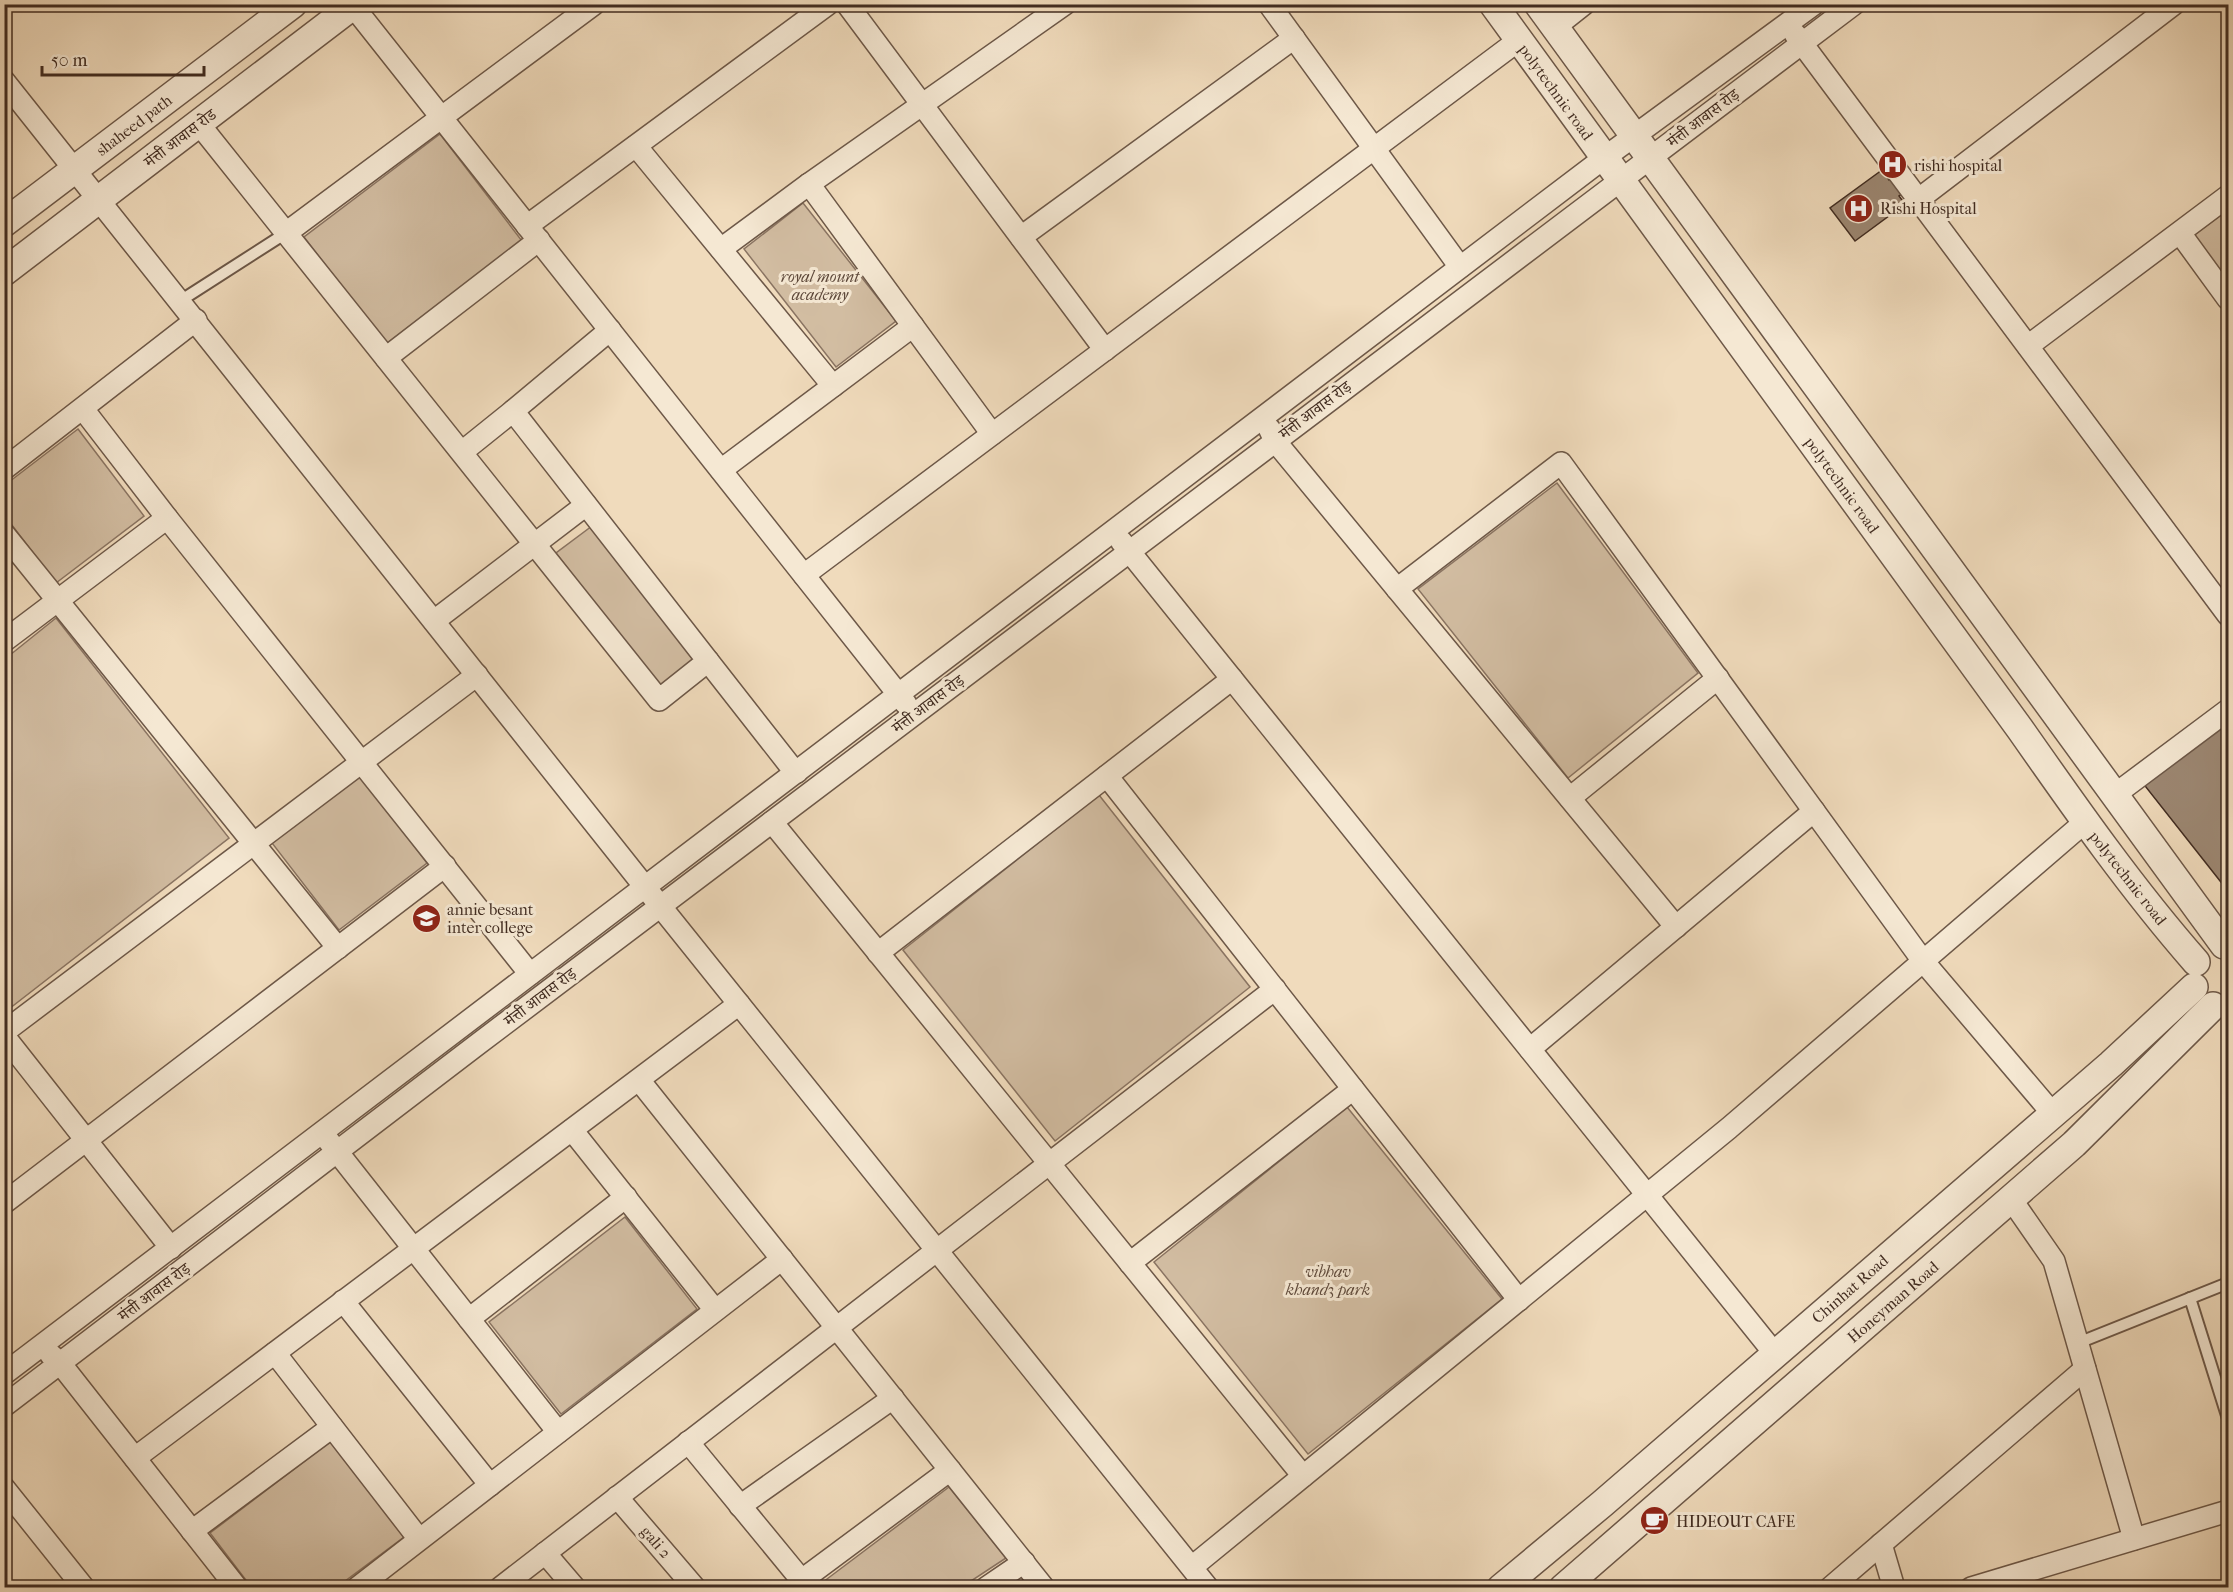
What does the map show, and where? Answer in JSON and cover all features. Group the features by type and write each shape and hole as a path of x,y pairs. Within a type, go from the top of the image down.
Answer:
{"street":[{"name":"shaheed path","path":"4,223 293,4"},
{"path":"286,233 594,4"},
{"path":"386,358 636,146 828,4"},
{"path":"847,4 1105,350"},
{"path":"1269,4 1460,267"},
{"name":"polytechnic road","path":"1493,4 2020,729 2085,822 2171,934 2195,974 2201,999 2221,1007"},
{"path":"1538,4 2113,796 2226,945"},
{"path":"1555,27 1584,4"},
{"path":"4,1374 1604,158 1814,4"},
{"name":"मंत्ती आवास रोड़","path":"4,1406 660,906 1854,4"},
{"path":"1919,199 2175,4"},
{"path":"354,5 914,714"},
{"name":"मंत्ती आवास रोड","path":"4,272 354,5"},
{"path":"721,249 1056,7"},
{"path":"1788,24 2229,615"},
{"path":"1021,237 1294,38"},
{"path":"804,575 1519,40"},
{"path":"4,81 660,906 1208,1587"},
{"path":"199,124 660,700 708,661"},
{"path":"636,146 833,386"},
{"path":"809,184 992,434"},
{"path":"2028,346 2229,196"},
{"path":"2180,233 2229,299"},
{"path":"4,469 196,320"},
{"path":"721,470 913,326"},
{"path":"462,452 610,330"},
{"path":"83,409 530,974"},
{"path":"513,411 797,772"},
{"path":"1263,417 1275,441 1676,927"},
{"path":"1397,589 1561,463 1923,961 2053,1114"},
{"path":"434,621 586,505"},
{"path":"4,641 167,518"},
{"path":"1113,531 1775,1354"},
{"path":"4,534 338,948"},
{"path":"171,1248 4,1034 477,675"},
{"path":"1570,798 1718,678"},
{"path":"878,953 1232,679"},
{"path":"2113,796 2229,710"},
{"path":"1107,776 1519,1300"},
{"path":"1530,1050 1814,811"},
{"path":"772,822 1303,1476"},
{"path":"1192,1567 1730,1128 2085,822"},
{"path":"4,1203 445,866"},
{"name":"Chinhat Road","path":"1503,1587 2111,1064 2195,974 2203,953 2213,947 2226,945"},
{"path":"500,1587 1275,989"},
{"path":"135,1458 739,1004"},
{"name":"Honeyman Road","path":"1563,1587 2074,1144 2221,1007"},
{"path":"639,1080 1044,1587"},
{"path":"1130,1263 1353,1089"},
{"path":"572,1130 715,1310"},
{"path":"323,1133 558,1432"},
{"path":"469,1319 626,1197"},
{"path":"2011,1199 2054,1261 2134,1539"},
{"path":"357,1587 782,1259"},
{"path":"343,1301 490,1485"},
{"path":"42,1346 60,1364 237,1587"},
{"path":"275,1353 419,1539"},
{"path":"1830,1587 2085,1369"},
{"path":"740,1506 893,1398"},
{"path":"192,1531 332,1427"},
{"path":"688,1442 805,1584 950,1470"},
{"path":"4,1488 84,1587"},
{"name":"gali 2","path":"617,1497 695,1587"},
{"path":"1971,1587 2020,1580 2134,1539 2229,1511"},
{"path":"1881,1544 1894,1587"},
{"path":"545,1552 575,1587"},
{"path":"986,1587 1024,1562"}],"lane":[{"path":"180,301 286,233"},
{"path":"2078,1343 2229,1283"},
{"path":"2190,1298 2229,1419"}],"green space":[{"path":"440,134 522,241 386,344 304,237"},
{"name":"royal mount academy","path":"803,203 896,321 836,367 744,249"},
{"path":"2228,210 2228,281 2194,235"},
{"path":"78,429 144,516 56,583 5,516 5,485"},
{"path":"1557,483 1698,673 1568,778 1418,589"},
{"path":"592,526 695,659 659,687 556,553"},
{"path":"56,618 229,838 5,1012 5,659"},
{"path":"361,776 427,863 339,930 272,843"},
{"path":"1099,795 1250,987 1055,1141 903,950"},
{"name":"vibhav khand3 park","path":"1347,1107 1502,1299 1308,1454 1154,1262"},
{"path":"625,1217 697,1309 561,1414 489,1322"},
{"path":"331,1441 404,1537 337,1587 252,1588 210,1533"},
{"path":"949,1487 1006,1558 962,1587 828,1588 823,1582"}],"building":[{"path":"1882,170 1889,180 1893,177 1905,192 1899,196 1905,204 1855,241 1830,208"},
{"path":"2228,710 2228,891 2138,777"}],"place":[{"name":"rishi hospital","path":"1893,165"},
{"name":"Rishi Hospital","path":"1859,208"},
{"name":"annie besant inter college","path":"426,918"},
{"name":"HIDEOUT CAFE","path":"1655,1521"}]}
